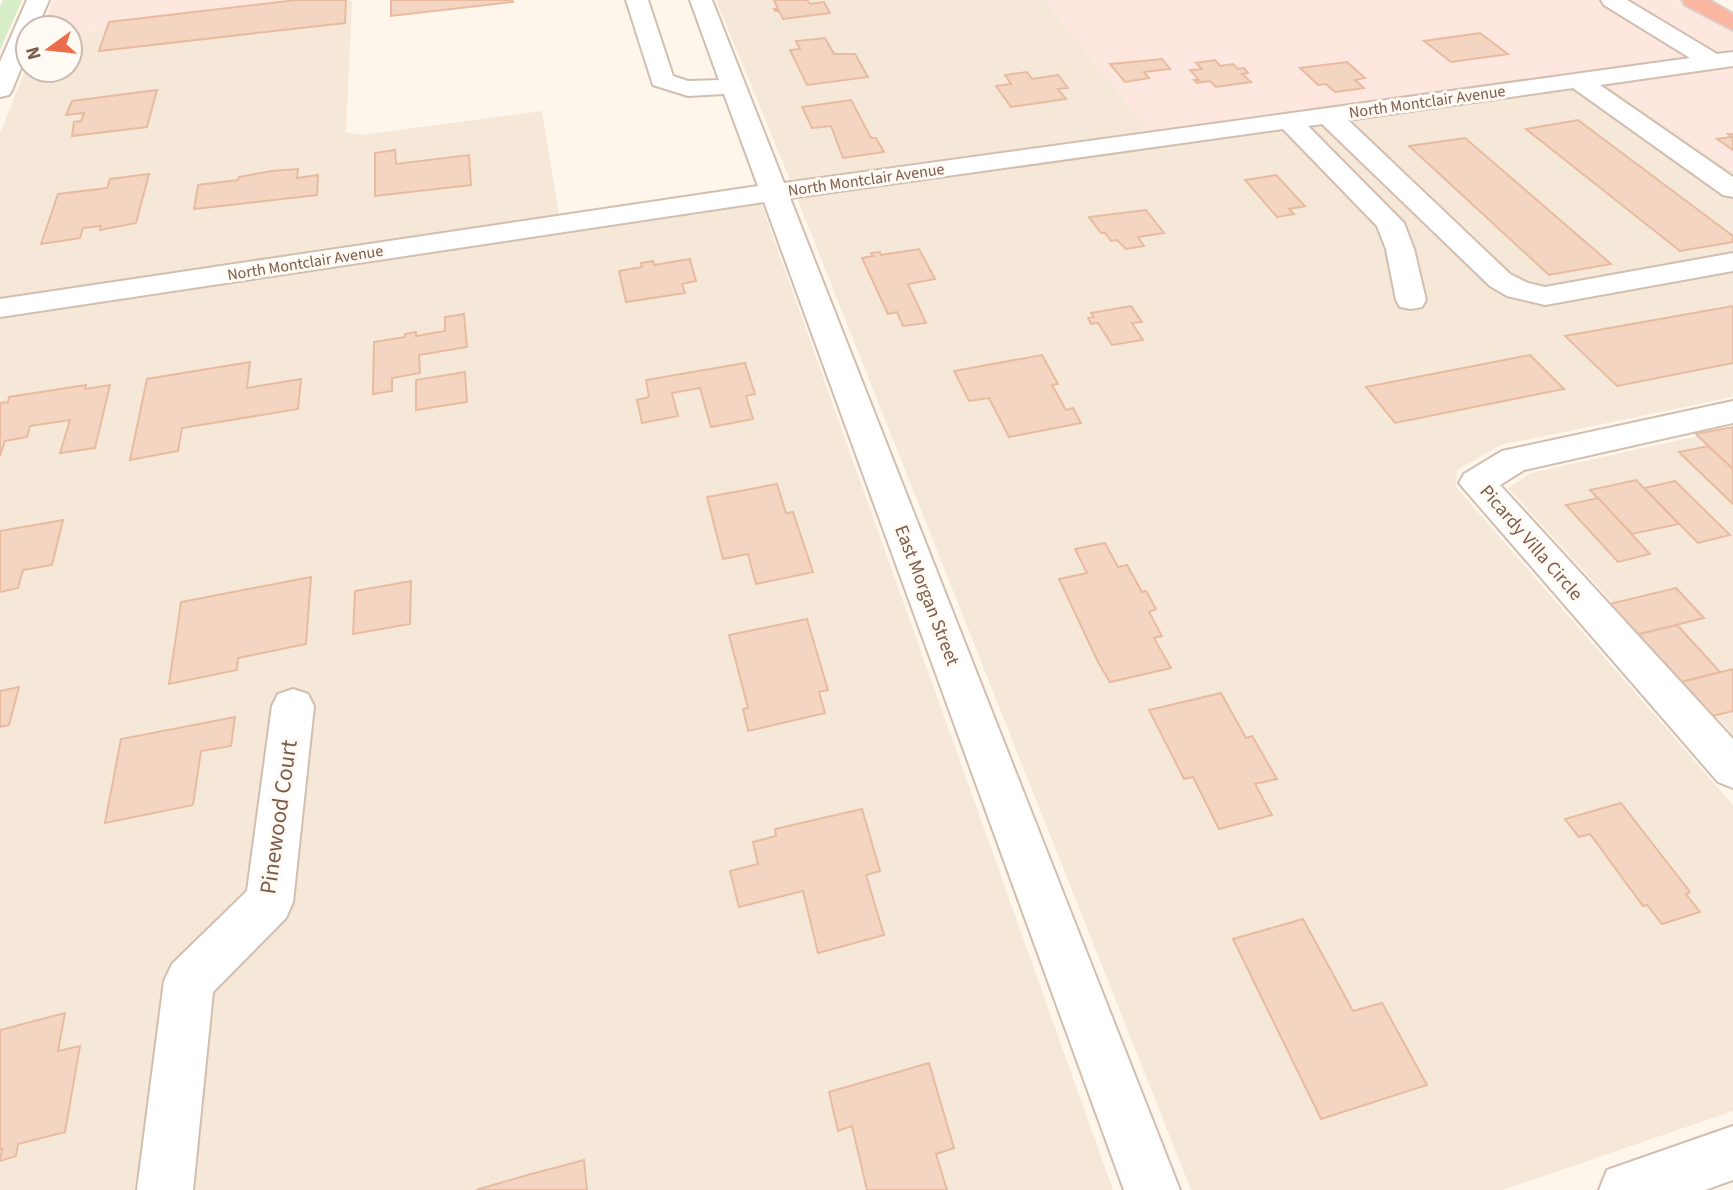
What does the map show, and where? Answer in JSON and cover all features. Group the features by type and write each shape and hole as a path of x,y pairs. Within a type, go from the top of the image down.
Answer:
{"highway":[{"path":"1693,0 1733,23"}],"street":[{"path":"637,0 662,80 680,88 702,90 734,85"},
{"name":"East Morgan Street","path":"701,0 1152,1190"},
{"path":"1612,0 1723,60"},
{"path":"0,90 45,1"},
{"name":"North Montclair Avenue","path":"0,308 776,192 1723,60"},
{"path":"1577,80 1733,189"},
{"path":"1328,115 1500,279 1518,289 1545,296 1733,262"},
{"path":"1288,120 1390,223 1400,249 1411,300"},
{"name":"Picardy Villa Circle","path":"1733,412 1514,460 1477,482 1733,769"},
{"name":"Pinewood Court","path":"165,1190 189,981 269,902 293,706"},
{"path":"1627,1190 1733,1153"}],"shaded area":[{"path":"53,0 352,0 84,32 84,14 48,14"},
{"path":"716,0 1044,0 1149,131 790,180"},
{"path":"1044,0 1678,0 1733,32 1733,51 1149,131"},
{"path":"352,1 346,132 361,135 542,111 559,215 0,298 0,133 20,84 84,84 84,32"},
{"path":"1733,67 1733,171 1606,84"},
{"path":"1606,84 1733,171 1733,397 1501,445 1457,470 1456,487 1733,805 1733,1111 1503,1190 1191,1190 797,198"},
{"path":"761,203 1113,1190 0,1190 0,319"},
{"path":"1733,428 1733,735 1508,488 1531,473"}],"green space":[{"path":"3,0 22,0 0,50 0,6"}],"building":[{"path":"297,0 346,0 345,23 99,51 109,22"},
{"path":"391,0 512,0 513,2 391,16"},
{"path":"774,0 807,0 810,4 824,2 830,13 783,19 779,11 774,9 778,9"},
{"path":"1480,33 1508,54 1451,62 1424,41"},
{"path":"825,38 834,54 855,54 868,77 807,85 790,50 800,49 796,41"},
{"path":"1162,59 1170,69 1144,72 1149,78 1125,82 1110,64"},
{"path":"1215,60 1220,66 1233,64 1238,69 1244,68 1248,73 1242,74 1251,82 1216,87 1210,81 1197,83 1194,80 1199,80 1190,70 1202,69 1196,63"},
{"path":"1347,62 1365,78 1355,80 1364,88 1335,92 1326,84 1318,85 1300,68"},
{"path":"1027,72 1032,79 1058,75 1068,88 1058,89 1066,99 1011,107 996,86 1011,84 1005,75"},
{"path":"157,90 147,127 72,136 74,122 81,121 84,113 66,115 72,101"},
{"path":"851,100 871,138 876,138 884,152 843,158 831,126 812,128 802,107"},
{"path":"1578,120 1733,236 1733,242 1680,251 1526,129"},
{"path":"1728,134 1733,134 1733,150 1717,139 1731,137"},
{"path":"1465,138 1611,264 1549,275 1409,146"},
{"path":"395,150 396,164 469,155 471,185 375,196 375,153"},
{"path":"298,169 297,178 318,175 317,195 194,209 198,185 238,180 239,177 271,171"},
{"path":"149,174 136,223 100,230 101,226 83,228 80,238 41,244 58,194 107,188 110,179"},
{"path":"1276,175 1305,206 1289,209 1294,214 1277,217 1245,180"},
{"path":"1146,210 1164,233 1138,237 1144,246 1126,249 1117,240 1111,241 1105,233 1101,233 1089,217"},
{"path":"919,249 935,279 908,284 926,323 903,326 897,312 888,314 862,258 873,256 871,253 880,252 881,255"},
{"path":"690,259 696,281 682,284 685,293 626,302 619,271 642,267 641,263 653,261 654,265"},
{"path":"1131,306 1142,322 1132,323 1143,340 1112,345 1098,323 1091,324 1088,318 1094,317 1091,313"},
{"path":"1733,306 1733,363 1617,386 1565,336"},
{"path":"464,314 467,347 419,355 420,373 392,378 392,391 373,394 374,342 405,337 405,334 416,332 416,336 445,331 445,317"},
{"path":"1042,355 1058,384 1052,385 1066,410 1073,408 1081,423 1009,437 989,398 969,401 954,371"},
{"path":"1530,355 1564,389 1395,423 1366,387"},
{"path":"250,362 247,388 301,379 298,409 182,428 178,451 130,460 147,379"},
{"path":"745,363 755,394 746,396 753,419 711,427 700,388 672,393 678,416 642,423 637,400 649,397 646,380"},
{"path":"465,372 467,402 416,410 416,380"},
{"path":"86,385 85,389 110,385 95,448 60,453 70,420 30,426 27,437 5,441 0,456 0,403 8,402 9,397"},
{"path":"1733,427 1733,469 1696,434"},
{"path":"1708,446 1733,469 1733,504 1679,452"},
{"path":"1636,480 1679,524 1632,534 1590,490"},
{"path":"1675,481 1730,535 1698,543 1644,488"},
{"path":"777,484 786,513 793,512 813,572 756,584 748,554 723,559 707,497"},
{"path":"1598,498 1650,554 1618,562 1566,505"},
{"path":"63,520 52,565 23,570 18,588 0,592 0,531"},
{"path":"1105,543 1118,567 1127,565 1142,592 1146,591 1156,609 1149,612 1162,636 1154,638 1171,668 1110,682 1098,662 1059,579 1087,573 1075,549"},
{"path":"311,577 306,644 238,658 237,670 169,684 181,602"},
{"path":"411,581 410,624 353,634 355,591"},
{"path":"1676,588 1704,618 1632,636 1605,605"},
{"path":"807,619 828,690 819,692 825,713 748,731 743,709 748,708 729,635"},
{"path":"1677,625 1720,672 1660,687 1619,639"},
{"path":"1733,669 1733,711 1704,718 1674,684"},
{"path":"19,687 9,725 0,727 0,691"},
{"path":"1221,693 1246,738 1252,736 1277,779 1255,784 1272,815 1219,829 1193,777 1184,779 1149,710"},
{"path":"235,717 231,746 201,751 193,805 105,823 121,739"},
{"path":"1621,803 1690,892 1686,894 1700,912 1662,924 1647,905 1643,906 1590,834 1579,837 1565,819"},
{"path":"862,809 880,871 866,875 884,935 818,953 803,891 739,907 730,871 758,864 753,842 776,836 775,829"},
{"path":"1303,919 1353,1011 1382,1003 1427,1085 1321,1119 1233,939"},
{"path":"65,1013 58,1051 80,1046 65,1132 18,1144 16,1156 0,1161 0,1030"},
{"path":"929,1063 954,1148 936,1154 947,1190 867,1190 852,1126 838,1131 829,1092"},
{"path":"584,1160 587,1190 476,1190 524,1176"}]}
